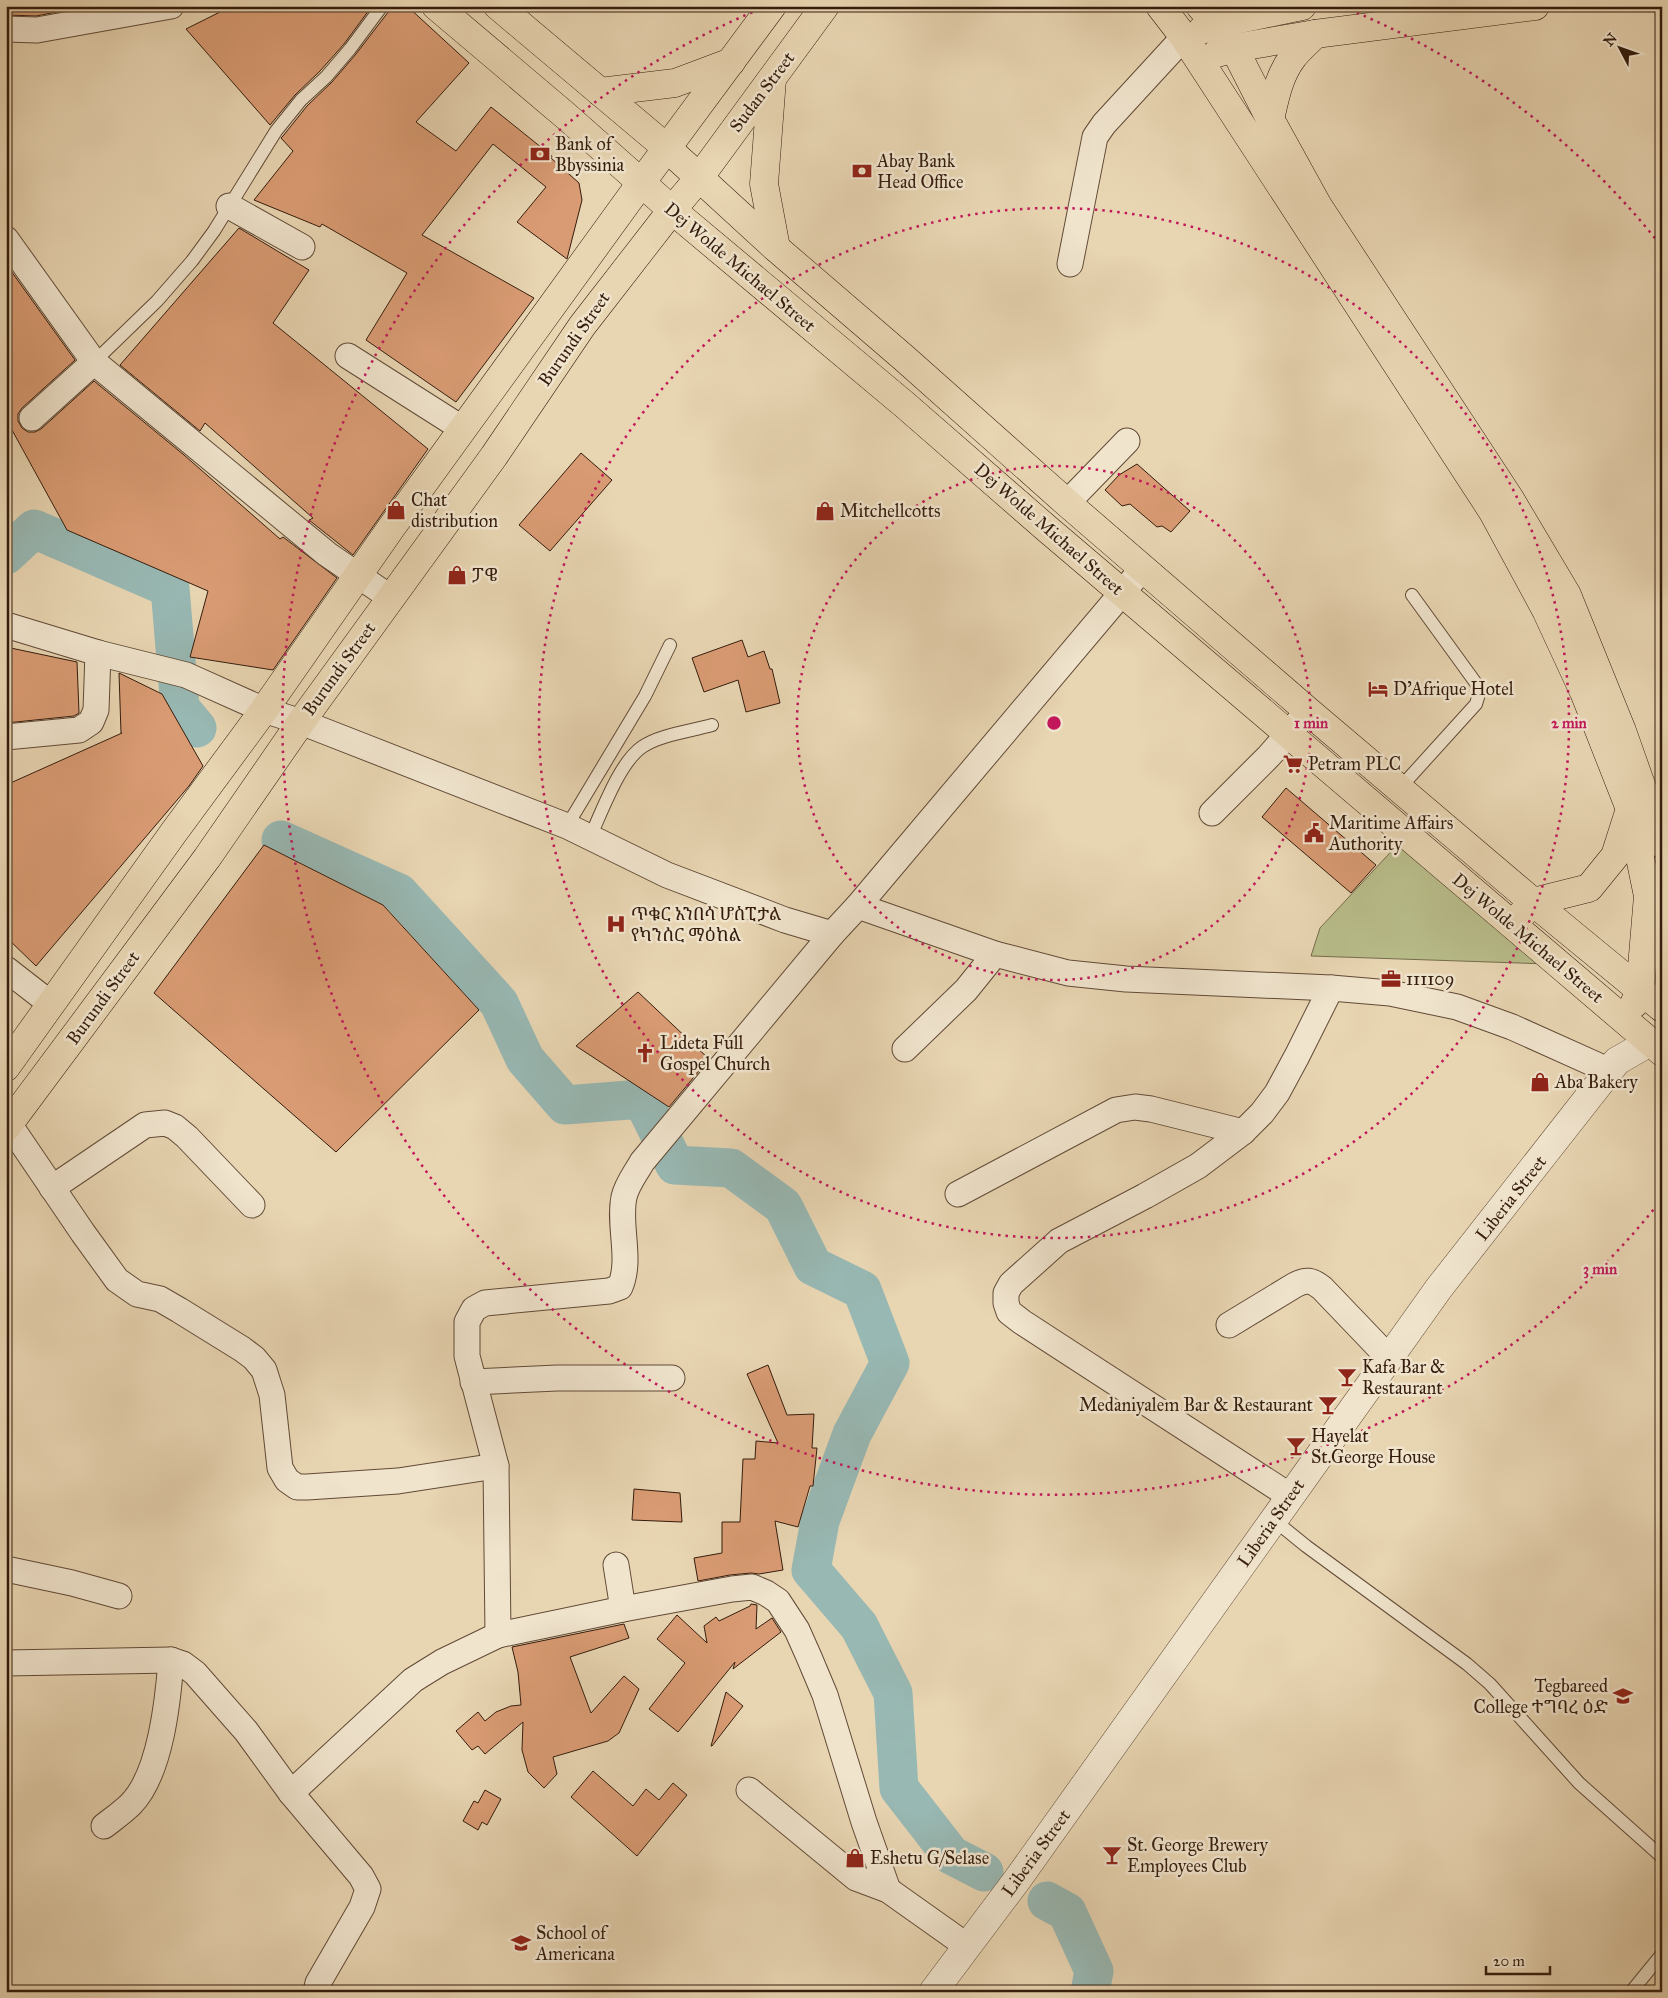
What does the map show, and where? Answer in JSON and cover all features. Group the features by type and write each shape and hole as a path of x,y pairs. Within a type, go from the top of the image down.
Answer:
{"main road":[{"name":"Dej Wolde Michael Street","path":"436,6 566,116 672,210 898,399 1626,1022 1658,1038"},
{"name":"Dej Wolde Michael Street","path":"498,6 668,149 776,248 904,358 1066,503 1399,789 1662,1008"},
{"name":"Sudan Street","path":"672,210 699,178 825,6"},
{"path":"1160,6 1184,37 1501,506 1567,595 1622,731 1662,844"},
{"path":"1184,37 1208,15 1302,6"},
{"path":"1199,60 1234,48 1315,34 1535,6"},
{"path":"1208,15 1234,48 1270,119 1318,206 1501,506 1584,692 1630,809 1648,896 1640,990 1626,1022"},
{"path":"668,149 764,17 796,46"},
{"path":"1270,119 1276,94 1292,58 1315,34"},
{"path":"600,92 675,83 731,62"},
{"path":"772,78 764,184 776,248"},
{"name":"Burundi Street","path":"6,1067 264,710 463,429 641,183 668,149"},
{"name":"Burundi Street","path":"8,1126 207,858 301,722 494,456 582,326 672,210"},
{"path":"1512,925 1533,902 1589,888 1614,856 1630,809"},
{"path":"94,944 127,965"}],"street":[{"path":"6,29 37,30 171,6"},
{"path":"1070,264 1095,137 1104,124 1184,37"},
{"path":"229,206 302,247"},
{"path":"6,239 94,362 327,554 391,598"},
{"path":"348,356 463,429"},
{"path":"32,418 94,362"},
{"path":"1066,503 1127,441"},
{"path":"498,1635 496,1466 466,1356 467,1322 474,1308 485,1303 609,1291 620,1288 624,1279 625,1264 624,1196 642,1162 832,934 858,906 1143,568"},
{"path":"6,625 98,653 186,674 264,710 301,722 567,826 667,875 785,920 832,934"},
{"path":"6,737 79,730 91,722 96,710 98,653"},
{"path":"1212,813 1269,756 1308,711"},
{"path":"858,906 995,954 1068,973 1126,979 1331,988 1390,993 1457,1007 1614,1066"},
{"path":"905,1049 966,990 995,954"},
{"path":"6,970 52,1004"},
{"path":"1290,1496 1022,1322 1010,1312 1006,1303 1006,1293 1012,1284 1059,1241 1146,1196 1198,1166 1243,1132 1262,1113 1277,1093 1331,988"},
{"name":"Liberia Street","path":"1614,1066 1626,1022"},
{"name":"Liberia Street","path":"933,1992 1017,1880 1439,1288 1614,1066 1658,1038"},
{"path":"958,1194 1116,1110 1135,1107 1151,1109 1243,1132"},
{"path":"52,1188 145,1125 165,1122 175,1127 187,1137 252,1204"},
{"path":"8,1126 117,1280 136,1294 160,1299 179,1310 254,1358 264,1370 272,1395 280,1468 287,1480 297,1487 398,1481 496,1466"},
{"path":"1229,1325 1295,1285 1304,1280 1310,1280 1322,1288 1390,1358"},
{"path":"474,1382 557,1378 672,1378"},
{"path":"616,1565 623,1609"},
{"path":"6,1569 72,1583 119,1596"},
{"path":"291,1793 413,1680 442,1662 498,1635 623,1609 732,1589 752,1588 766,1592 778,1601 797,1630 825,1696 864,1822 888,1890"},
{"path":"104,1826 132,1803 149,1774 168,1706 171,1660"},
{"path":"6,1663 171,1660 183,1664 195,1673 246,1731 291,1793 361,1876 368,1890 362,1907 318,1983 316,1992"},
{"path":"750,1790 856,1878 888,1890 967,1946"}],"lane":[{"path":"94,362 157,301 192,261 276,131 301,100 326,77 350,49 382,6"},
{"path":"1399,789 1476,704 1479,694 1478,686 1412,595"},
{"path":"567,826 645,696 670,645"},
{"path":"590,837 624,765 641,747 656,740 712,725"},
{"path":"1274,1520 1306,1546 1467,1664 1490,1684 1579,1783 1662,1857"},
{"path":"1631,1992 1662,1954"}],"green space":[{"path":"1400,842 1549,964 1311,956 1320,928"}],"building":[{"path":"6,6 88,6 36,16 6,15"},
{"path":"232,6 372,6 344,44 295,95 270,125 186,29"},
{"path":"390,6 407,6 469,63 416,122 456,151 491,107 552,156 551,158 579,183 582,200 567,259 517,222 546,187 493,144 422,235 534,298 456,402 366,340 407,273 322,224 320,227 254,200 293,151 281,138 307,106 332,82 356,54 389,11"},
{"path":"239,228 309,270 273,323 428,449 353,555 309,520 313,518 205,423 200,431 120,365"},
{"path":"6,264 75,360 22,408 18,414 18,421 22,428 28,432 35,432 41,429 94,381 184,455 280,539 283,537 337,578 273,670 190,657 208,591 67,530 12,430 6,435"},
{"path":"581,453 612,480 550,551 519,525"},
{"path":"1137,464 1190,511 1171,532 1162,526 1157,527 1130,504 1122,506 1105,490 1119,475"},
{"path":"742,640 748,657 764,651 770,669 772,669 780,703 746,712 738,680 704,692 692,658"},
{"path":"6,647 77,662 79,713 74,716 6,723"},
{"path":"119,673 162,694 203,766 189,786 36,966 6,937 6,785 122,733"},
{"path":"1286,788 1376,865 1351,893 1262,817"},
{"path":"264,845 383,905 479,1010 336,1152 154,993"},
{"name":"Lideta Full Gospel Church","path":"638,992 709,1059 669,1107 576,1046"},
{"path":"768,1365 787,1415 814,1414 812,1448 817,1448 813,1486 810,1486 798,1527 775,1521 783,1570 759,1574 730,1575 698,1581 694,1558 722,1553 722,1522 740,1522 743,1459 755,1459 756,1441 778,1443 747,1374"},
{"path":"634,1489 680,1493 682,1522 632,1520"},
{"path":"751,1604 757,1605 756,1629 772,1618 781,1632 733,1669 735,1662 678,1732 649,1709 685,1663 657,1639 677,1615 707,1643 704,1626 716,1617 719,1621"},
{"path":"624,1624 629,1638 570,1657 591,1713 624,1676 639,1689 619,1733 608,1741 553,1757 557,1774 544,1788 528,1772 522,1750 523,1722 485,1754 478,1746 472,1750 456,1731 478,1712 485,1721 496,1712 511,1706 521,1705 518,1672 512,1647"},
{"path":"726,1692 743,1706 711,1746"},
{"path":"593,1771 633,1806 646,1789 659,1800 673,1783 687,1795 637,1856 571,1797"},
{"path":"485,1790 501,1799 487,1825 482,1822 478,1830 463,1821 474,1801 478,1803"}],"waterway":[{"path":"6,555 34,529 170,588 180,708 197,728"},
{"path":"281,840 399,893 499,1003 525,1059 565,1105 642,1099 675,1165 731,1168 783,1206 813,1266 862,1290 890,1363 852,1434 820,1521 811,1570 859,1626 893,1693 899,1788 951,1855 984,1872"},
{"path":"1047,1901 1067,1912 1094,1971 1090,1992"}],"place":[{"name":"Bank of Bbyssinia","path":"540,154"},
{"name":"Abay Bank Head Office","path":"862,171"},
{"name":"Chat distribution","path":"396,510"},
{"name":"Mitchellcotts","path":"825,511"},
{"name":"ፓዌ","path":"457,575"},
{"name":"D'Afrique Hotel","path":"1378,689"},
{"name":"Petram PLC","path":"1293,764"},
{"name":"Maritime Affairs Authority","path":"1314,833"},
{"name":"ጥቁር አንበሳ ሆስፒታል የካንሰር ማዕከል","path":"616,924"},
{"name":"111109","path":"1391,979"},
{"name":"Lideta Full Gospel Church","path":"645,1053"},
{"name":"Aba Bakery","path":"1540,1082"},
{"name":"Kafa Bar & Restaurant","path":"1347,1377"},
{"name":"Medaniyalem Bar & Restaurant","path":"1328,1405"},
{"name":"Hayelat St.George House","path":"1296,1446"},
{"name":"Tegbareed College ተግባረ ዕድ","path":"1623,1696"},
{"name":"St. George Brewery Employees Club","path":"1112,1855"},
{"name":"Eshetu G/Selase","path":"855,1858"},
{"name":"School of Americana","path":"521,1943"}]}
